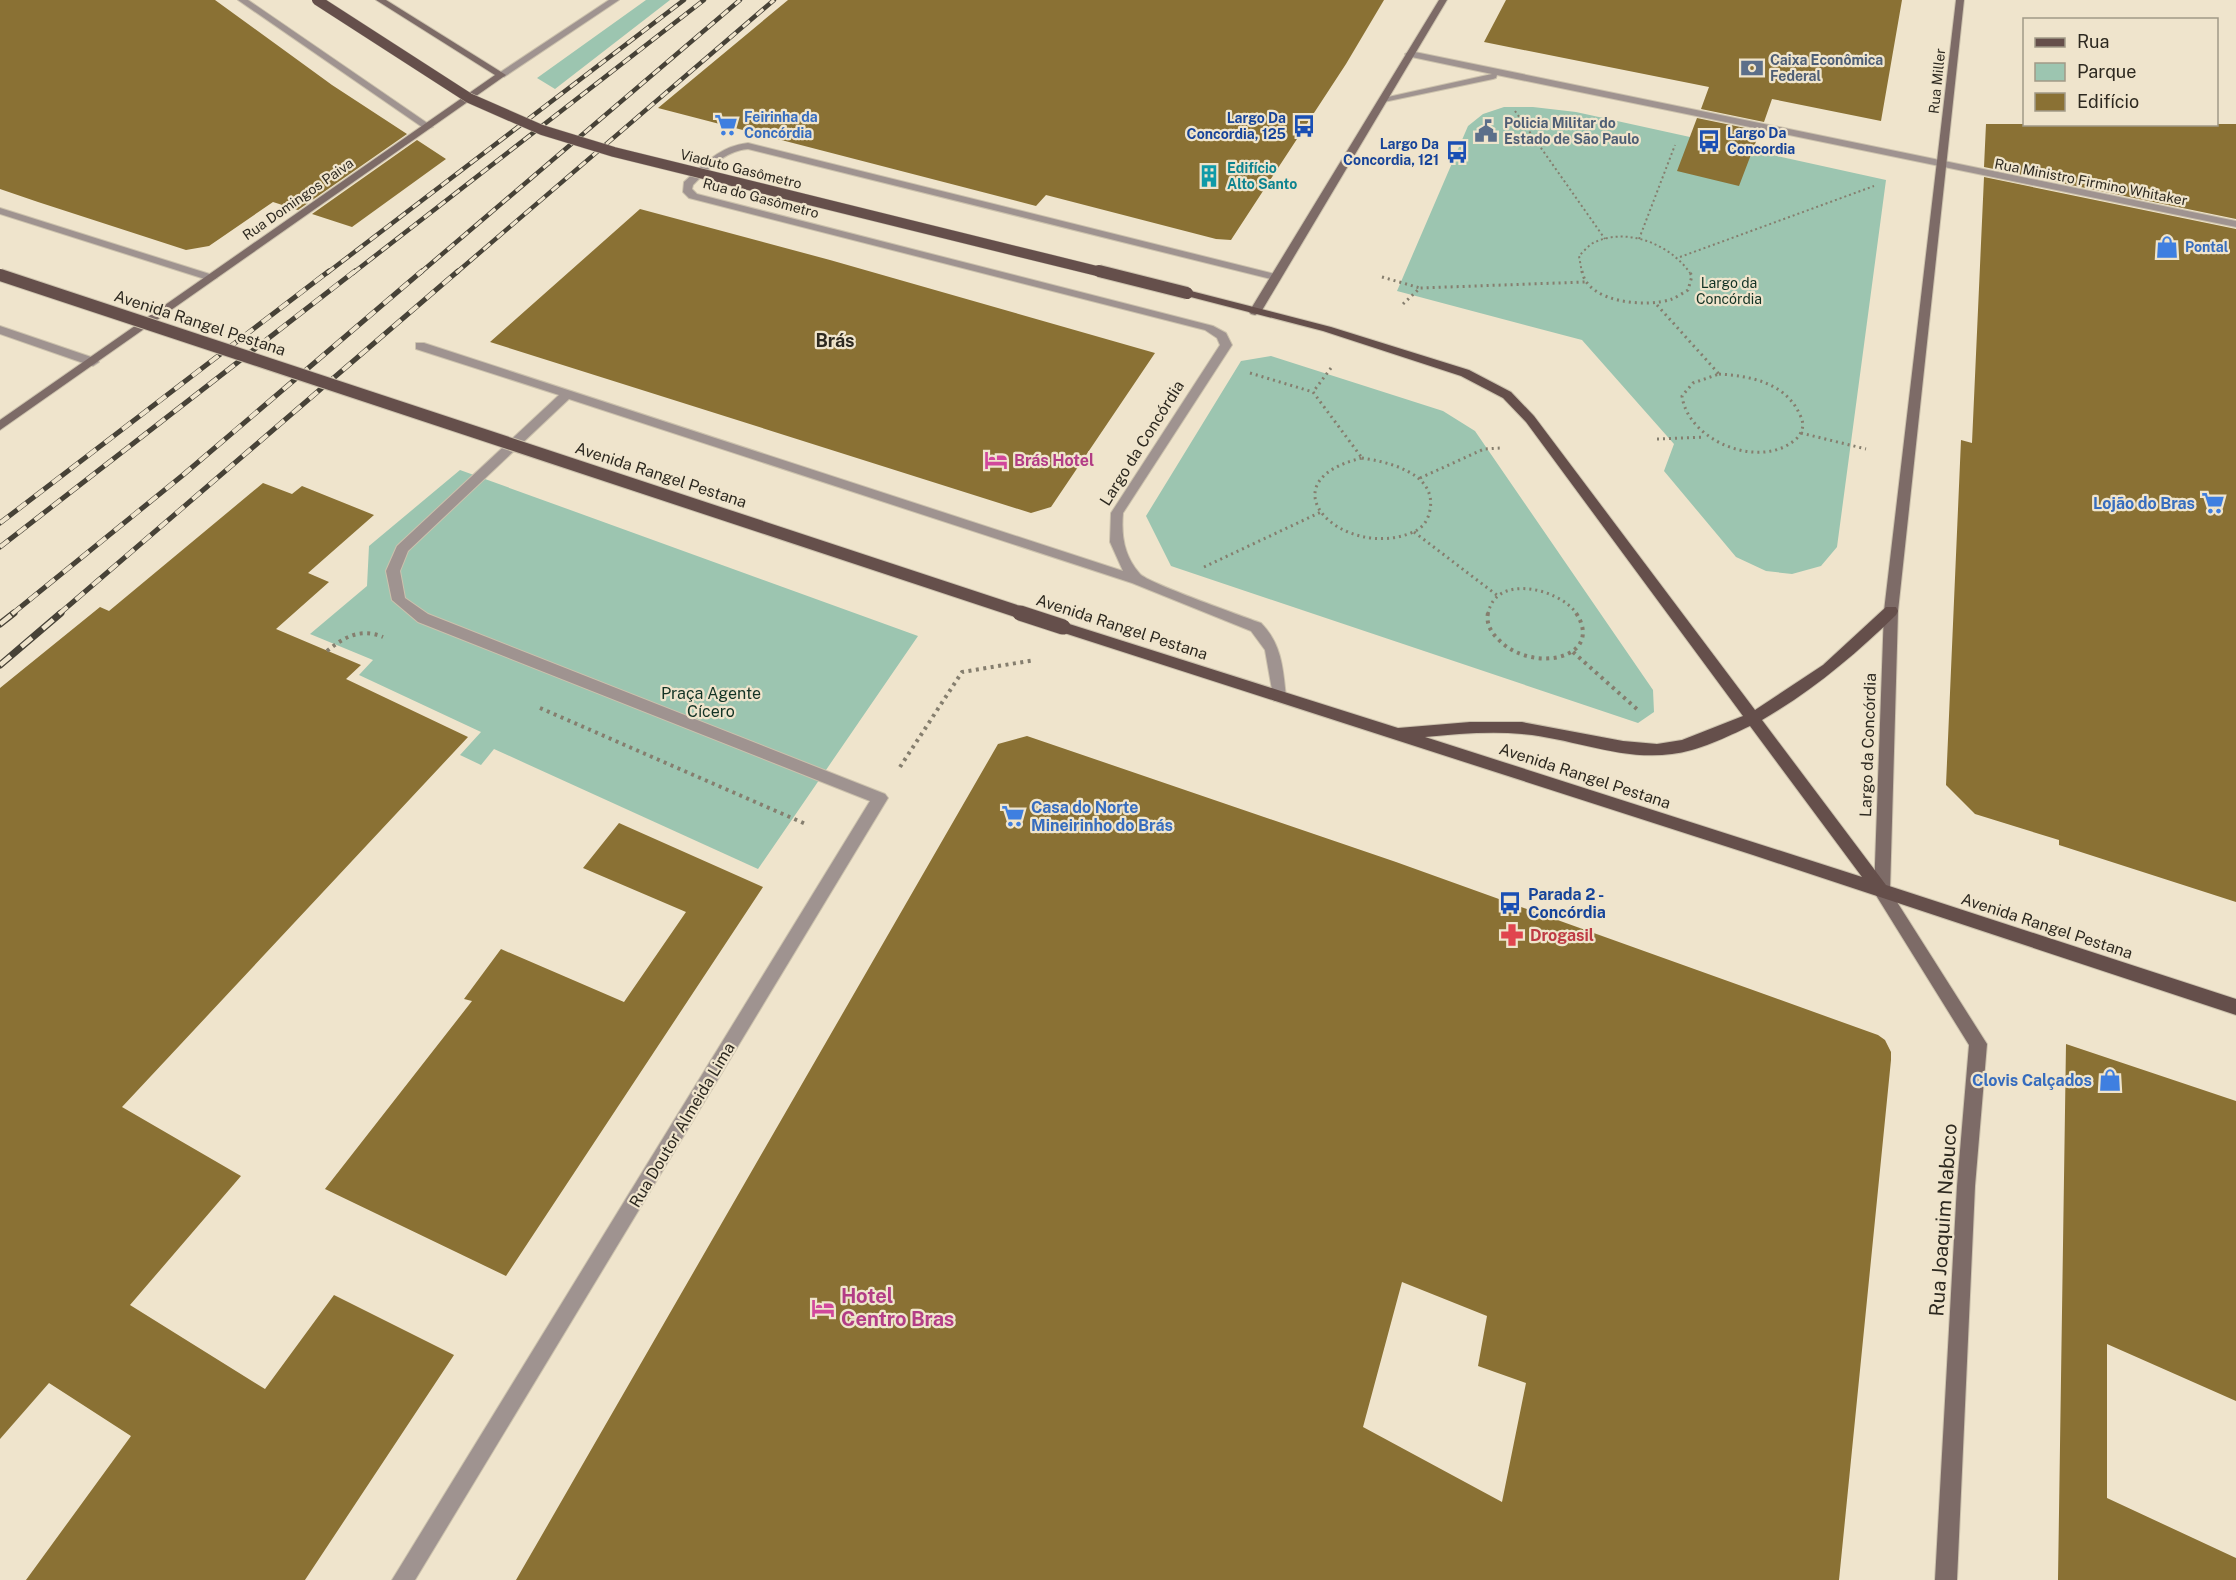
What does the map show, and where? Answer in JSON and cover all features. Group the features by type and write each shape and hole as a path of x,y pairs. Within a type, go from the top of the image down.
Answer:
{"main road":[{"name":"Viaduto Gasômetro","path":"317,0 469,98 542,130 614,152 1187,293"},
{"name":"Avenida Rangel Pestana","path":"0,275 1063,627 2236,1007"},
{"name":"Largo da Concórdia","path":"1187,293 1400,351 1465,373 1507,395 1530,418 1882,892"},
{"path":"1393,733 1498,726 1537,729 1640,748 1674,748 1754,720 1811,683 1855,648 1891,611"}],"street":[{"path":"242,0 428,127"},
{"path":"380,0 501,75"},
{"name":"Rua Domingos Paiva","path":"0,426 501,75 615,0"},
{"path":"1255,312 1443,0"},
{"name":"Rua Miller","path":"1941,165 1960,0"},
{"path":"1410,54 1941,165"},
{"path":"1382,101 1499,74"},
{"name":"Rua do Gasômetro","path":"1222,336 1209,328 693,196 687,190 688,184 721,153 738,146 748,146 1275,277"},
{"name":"Rua Ministro Firmino Whitaker","path":"1941,165 2236,224"},
{"name":"Largo da Concórdia","path":"1882,892 1891,611 1941,165"},
{"path":"0,212 212,278"},
{"path":"0,330 93,362"},
{"name":"Largo da Concórdia","path":"1137,580 1120,557 1114,535 1117,513 1226,345 1222,336"},
{"path":"420,346 1137,580 1256,627 1266,635 1273,648 1279,697"},
{"path":"567,394 402,549 393,571 399,600 423,618 880,798"},
{"name":"Rua Doutor Almeida Lima","path":"403,1580 880,798"},
{"name":"Rua Joaquim Nabuco","path":"1882,892 1978,1044 1966,1186 1946,1580"}],"path":[{"path":"1509,103 1605,239"},
{"path":"1639,239 1677,138"},
{"path":"1680,257 1878,185"},
{"path":"1605,239 1639,239 1669,249 1689,267 1690,286 1683,295 1672,301 1657,304 1618,299 1596,290 1586,282 1577,264 1579,256 1593,243 1605,239"},
{"path":"1382,277 1420,288 1586,282"},
{"path":"1403,304 1420,288"},
{"path":"1657,304 1719,374"},
{"path":"1312,392 1332,367"},
{"path":"1247,372 1312,392 1362,458"},
{"path":"1719,374 1737,375 1774,386 1798,408 1803,421 1801,433 1793,442 1780,449 1762,452 1743,451 1706,437 1683,415 1680,403 1682,392 1690,383 1703,377 1719,374"},
{"path":"1801,433 1866,449"},
{"path":"1657,439 1706,437"},
{"path":"1420,478 1484,449 1501,448"},
{"path":"1362,458 1395,462 1420,478 1429,489 1432,501 1431,513 1425,523 1414,532 1398,538 1363,538 1346,532 1321,512 1316,500 1316,487 1321,476 1331,467 1362,458"},
{"path":"1195,572 1321,512"},
{"path":"1414,532 1498,596"},
{"path":"1523,588 1552,594 1576,610 1582,621 1583,633 1580,643 1573,652 1547,660 1531,659 1502,646 1492,637 1486,614 1498,596 1523,588"},
{"path":"327,651 343,638 360,632 386,638"},
{"path":"1573,652 1646,718"},
{"path":"880,798 962,672"},
{"path":"531,704 808,825"}],"green space":[{"path":"646,0 670,0 555,89 537,78"},
{"name":"Largo da Concórdia","path":"1504,107 1533,107 1576,112 1886,180 1837,547 1821,566 1792,574 1766,571 1736,557 1664,471 1674,444 1582,340 1397,291 1468,126 1483,114"},
{"path":"1271,356 1443,411 1475,431 1653,690 1654,712 1638,723 1171,566 1146,516 1241,361"},
{"name":"Praça Agente Cícero","path":"460,470 918,636 758,869 494,749 481,765 460,755 481,732 359,675 373,660 310,634 367,586 369,546"}],"building":[{"path":"0,0 215,0 332,85 407,134 298,210 273,202 209,246 186,250 38,202 0,189"},
{"path":"788,0 1384,0 1346,64 1231,240 1216,239 1046,195 1036,206 658,108"},
{"name":"Caixa Econômica Federal","path":"1506,0 1902,0 1881,121 1772,99 1764,122 1701,109 1709,87 1484,42"},
{"path":"1697,118 1760,131 1739,186 1677,171"},
{"path":"1986,124 2218,126 2218,124 2236,124 2236,219 1984,167"},
{"path":"417,140 446,159 352,227 312,214"},
{"path":"1984,177 2236,229 2236,902 2059,845 2059,840 1975,814 1946,785 1961,440 1972,443"},
{"path":"640,209 830,260 1155,353 1051,507 1031,513 490,342"},
{"path":"263,483 292,494 302,486 374,515 308,573 329,582 276,629 361,665 346,679 468,737 122,1107 241,1176 130,1305 265,1389 334,1295 454,1355 305,1580 26,1580 131,1436 49,1383 0,1439 0,688 100,607 109,611"},
{"path":"1027,736 1396,862 1878,1035 1885,1040 1891,1052 1891,1060 1839,1580 516,1580 998,744","holes":["1402,1282 1487,1316 1478,1366 1526,1383 1502,1502 1363,1427"]},
{"path":"619,823 763,887 506,1276 325,1189 472,1001 464,999 501,949 624,1002 686,912 583,868"},
{"path":"2066,1044 2236,1101 2236,1401 2107,1344 2107,1498 2236,1558 2236,1580 2058,1580"}],"railway":[{"path":"327,273 684,0"},
{"path":"353,273 704,0"},
{"path":"420,273 740,0"},
{"path":"456,273 774,0"},
{"path":"0,523 329,271"},
{"path":"0,547 355,271"},
{"path":"12,614 183,475 422,271"},
{"path":"59,614 458,271"},
{"path":"0,624 14,613"},
{"path":"0,665 61,613"}],"place":[{"name":"Caixa Econômica Federal","path":"1752,68"},
{"name":"Feirinha da Concórdia","path":"726,125"},
{"name":"Largo Da Concordia, 125","path":"1304,126"},
{"name":"Policia Militar do Estado de São Paulo","path":"1486,131"},
{"name":"Largo Da Concordia","path":"1709,141"},
{"name":"Largo Da Concordia, 121","path":"1457,152"},
{"name":"Edifício Alto Santo","path":"1209,176"},
{"name":"Pontal","path":"2167,247"},
{"name":"Brás Hotel","path":"996,460"},
{"name":"Lojão do Bras","path":"2213,503"},
{"name":"Casa do Norte Mineirinho do Brás","path":"1013,816"},
{"name":"Parada 2 - Concórdia","path":"1510,903"},
{"name":"Drogasil","path":"1512,935"},
{"name":"Clovis Calçados","path":"2110,1080"},
{"name":"Hotel Centro Bras","path":"823,1308"}],"district":[{"name":"Brás","path":"835,340"}]}
